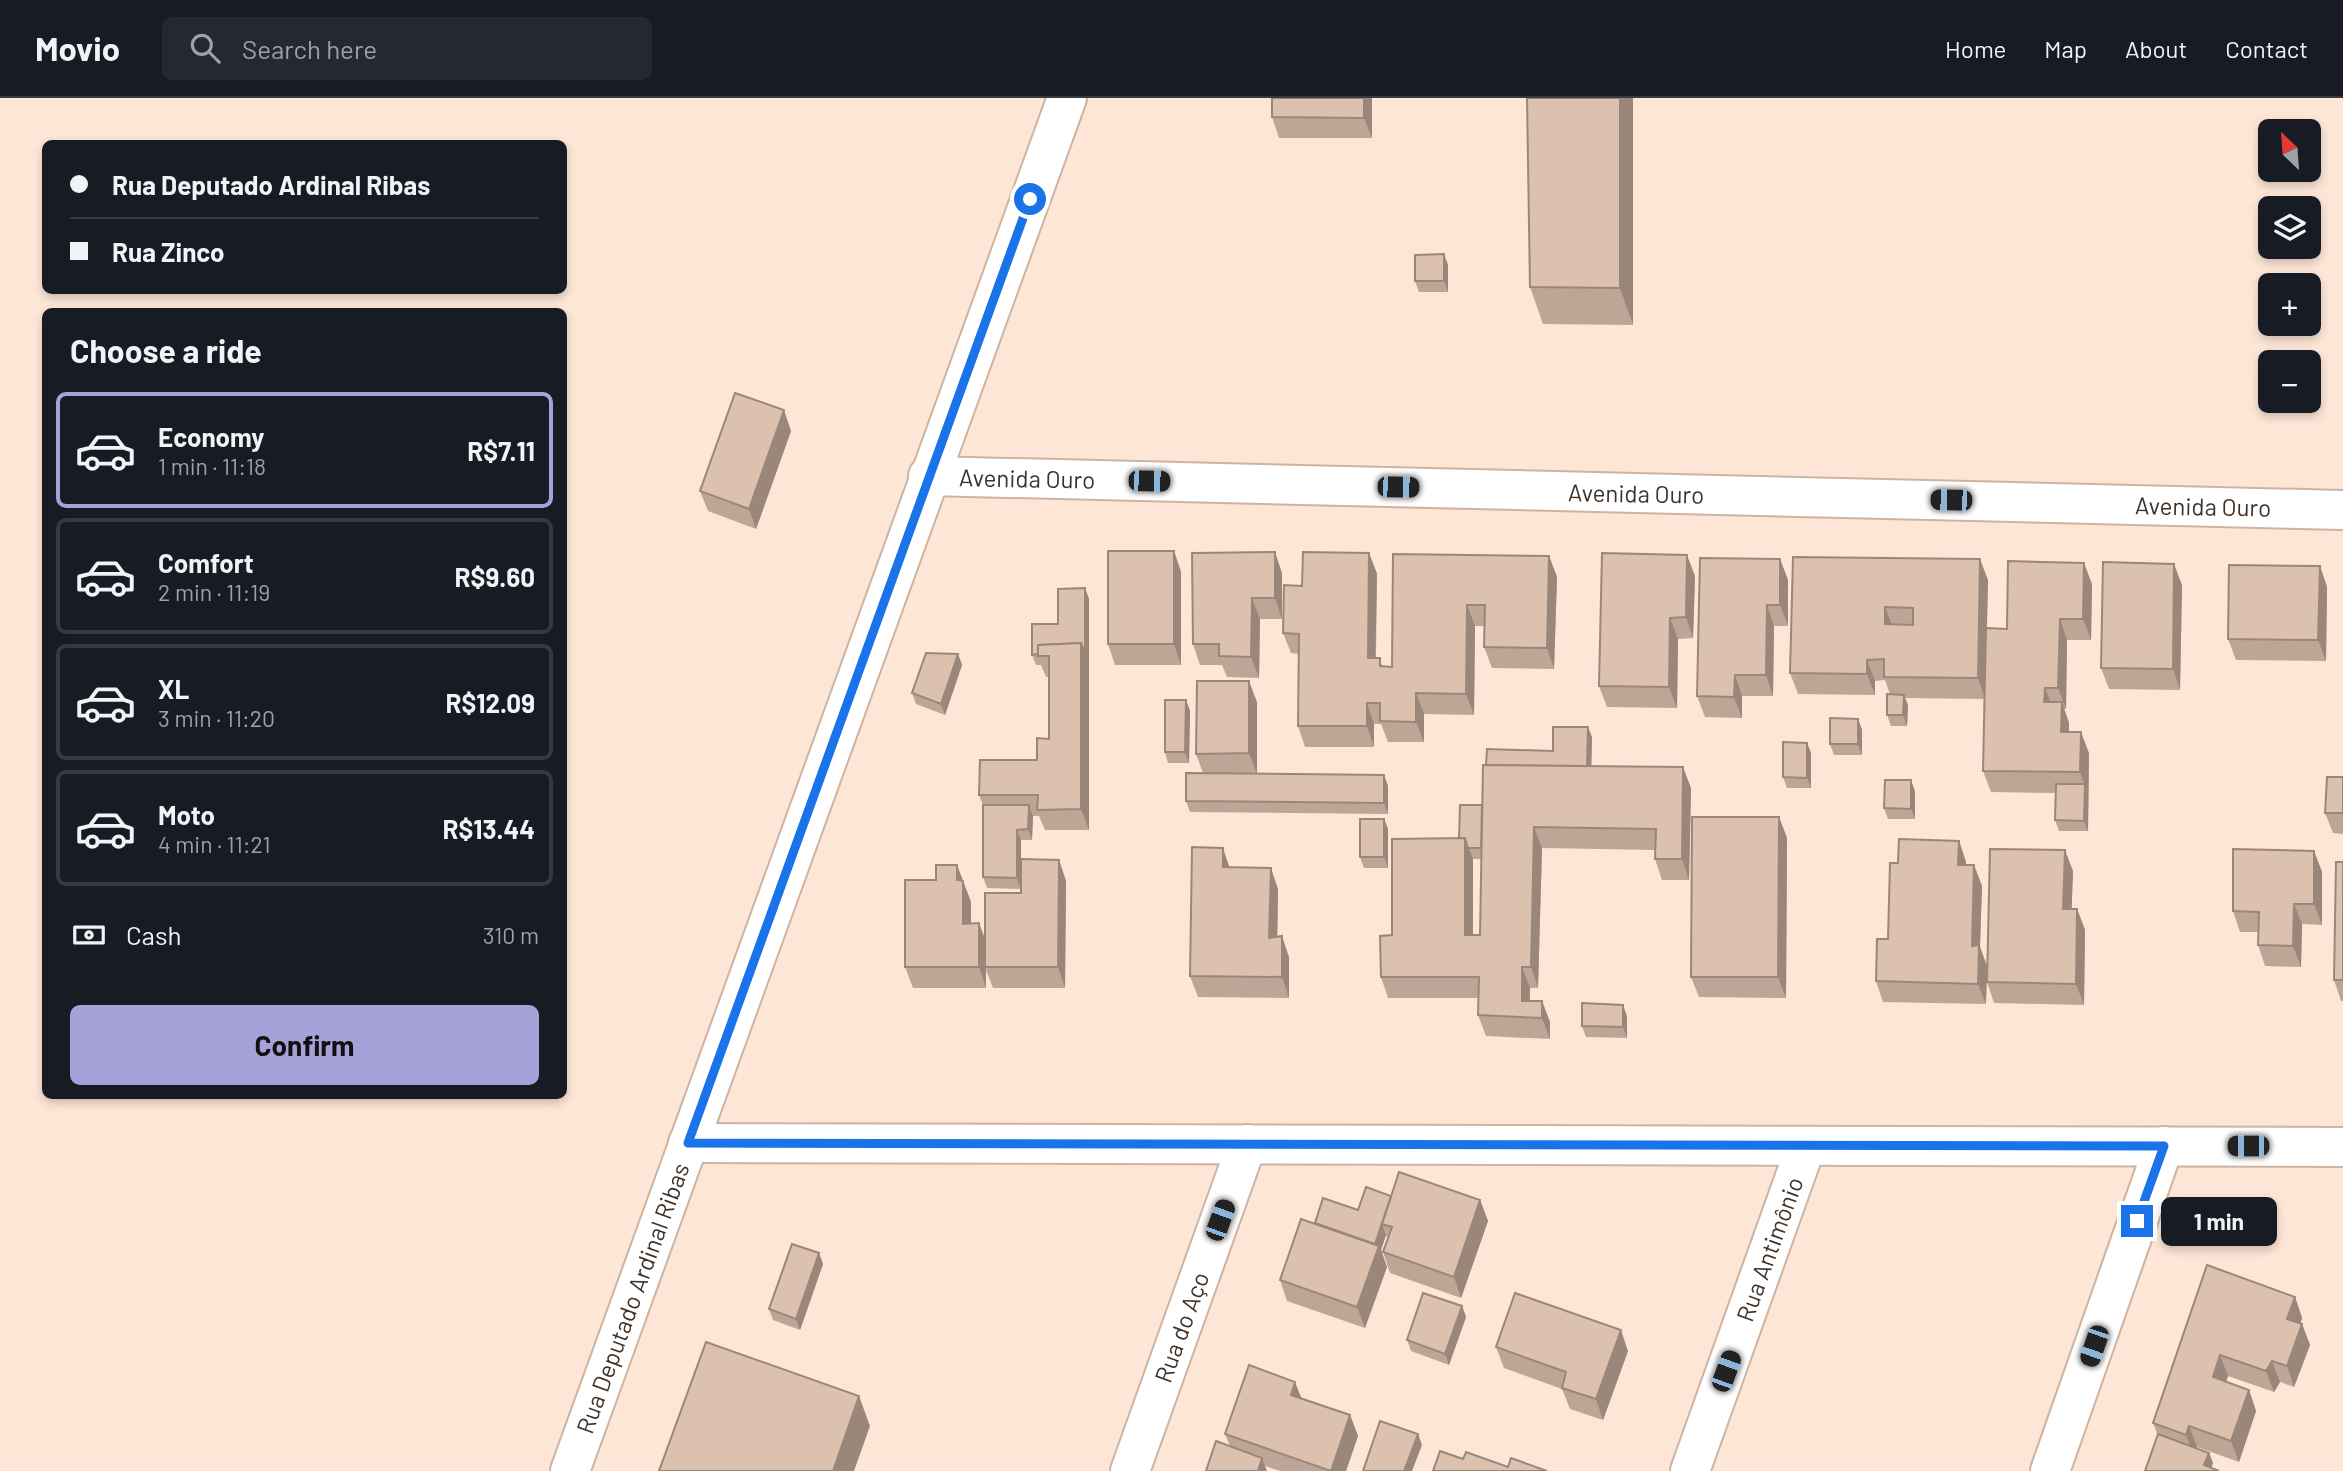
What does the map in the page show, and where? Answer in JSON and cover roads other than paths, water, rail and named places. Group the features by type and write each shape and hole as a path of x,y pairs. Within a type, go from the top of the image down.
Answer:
{"street":[{"name":"Rua Deputado Ardinal Ribas","path":"570,1471 1067,98"},
{"name":"Avenida Ouro","path":"928,476 2343,510"},
{"path":"688,1143 2343,1147"},
{"name":"Rua do Aço","path":"1130,1471 1247,1144"},
{"name":"Rua Antimônio","path":"1690,1471 1806,1146"},
{"path":"2050,1471 2164,1146"}]}
